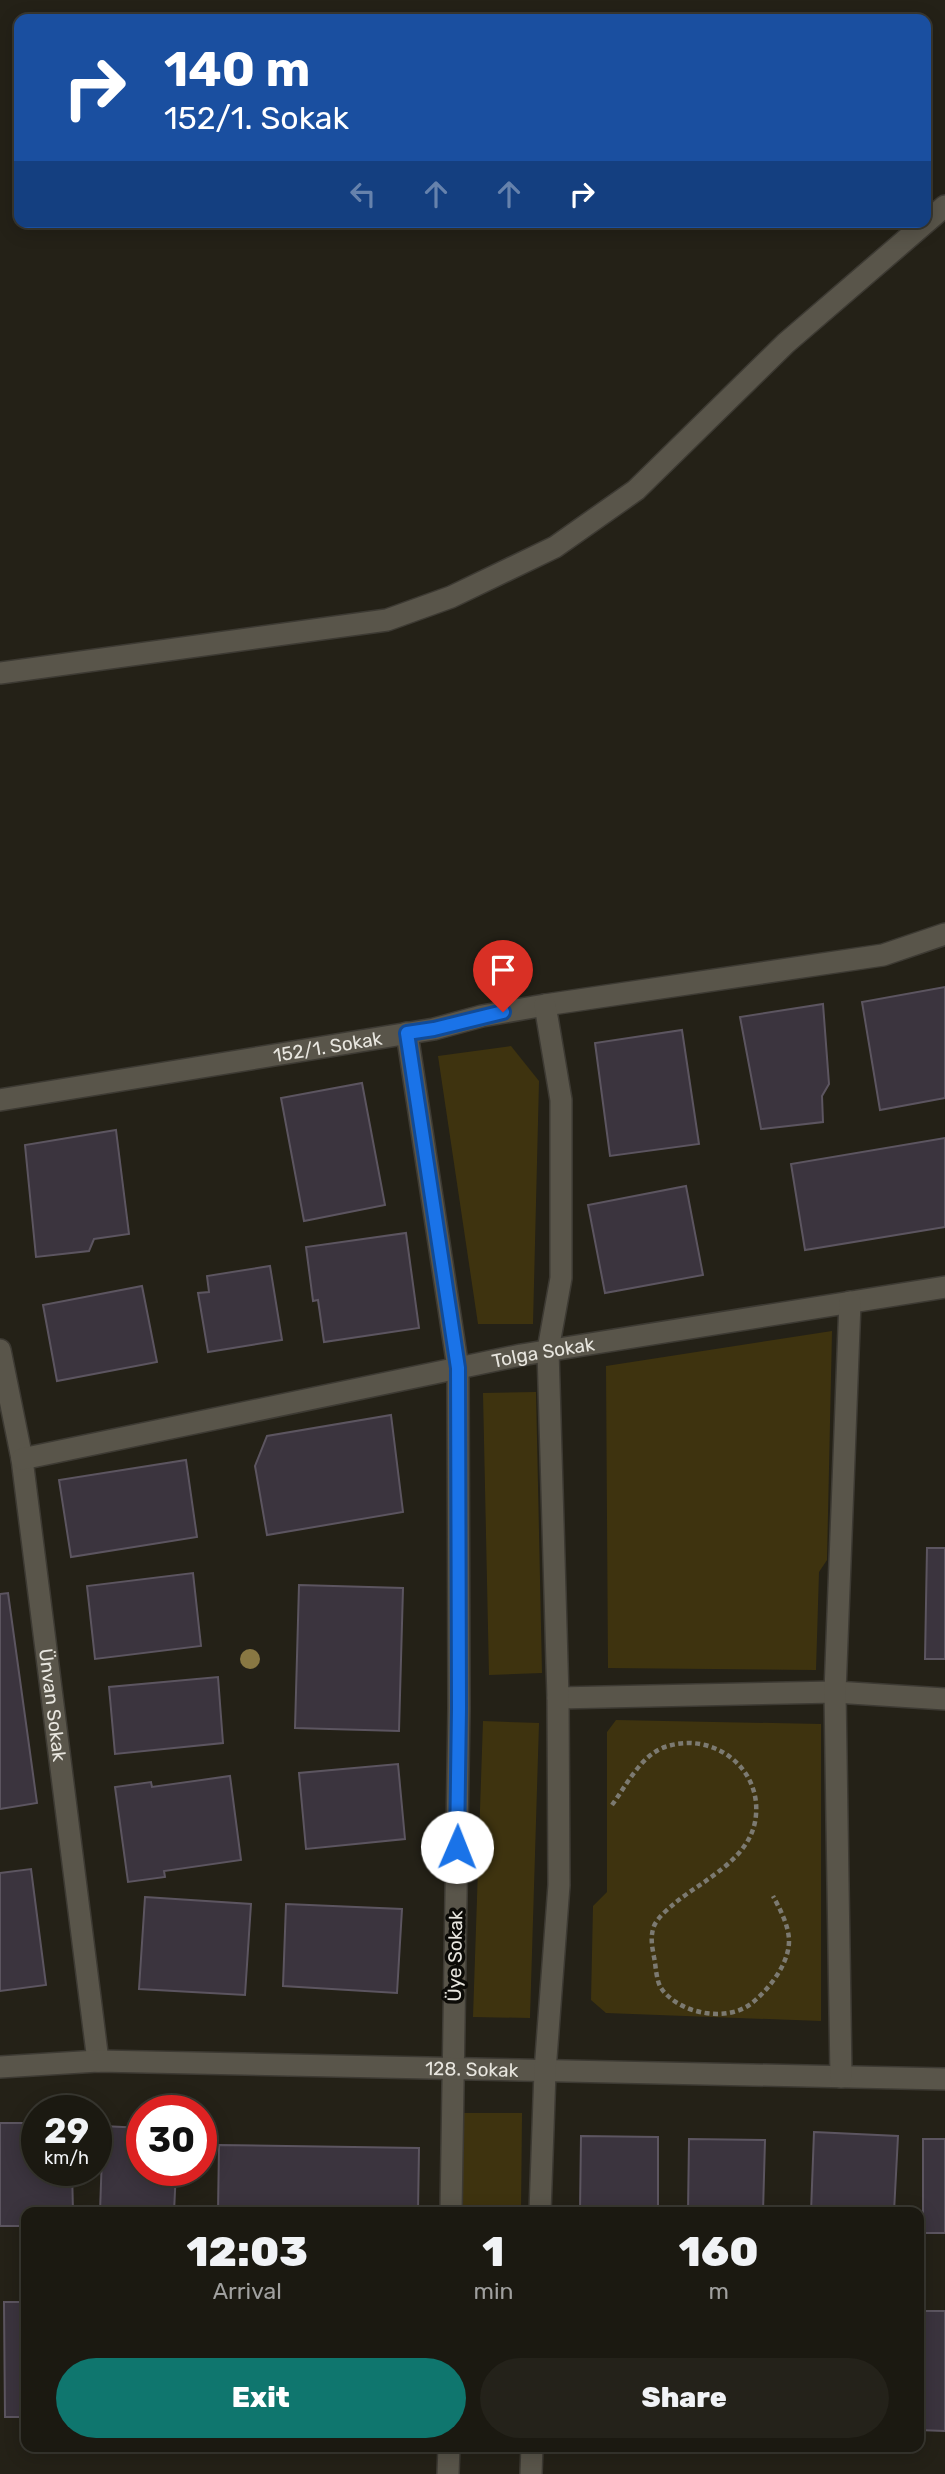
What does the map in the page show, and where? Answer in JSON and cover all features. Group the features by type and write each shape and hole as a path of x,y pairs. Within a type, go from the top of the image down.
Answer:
{"street":[{"path":"931,218 945,206"},
{"path":"0,673 387,620 451,597 555,547 636,490 786,343 919,228"},
{"name":"152/1. Sokak","path":"0,1100 407,1033 545,1005 883,955 945,934"},
{"path":"540,2207 545,2071 559,1885 558,1698 548,1350 561,1279 561,1100 545,1005"},
{"name":"Üye Sokak","path":"407,1033 458,1368 459,1708 451,2207"},
{"name":"Tolga Sokak","path":"22,1459 548,1350 945,1287"},
{"path":"841,2077 835,1692 850,1302"},
{"name":"Ünvan Sokak","path":"0,1350 22,1459 99,2061"},
{"path":"558,1698 835,1692 945,1699"},
{"name":"128. Sokak","path":"0,2067 99,2061 945,2079"},
{"path":"449,2452 449,2474"},
{"path":"531,2474 532,2452"}],"path":[{"path":"612,1805 645,1761 664,1747 690,1744 713,1746 734,1757 751,1781 757,1803 754,1825 746,1842 729,1864 664,1912 654,1924 651,1942 660,1986 673,2000 689,2008 712,2013 733,2012 750,2005 774,1981 784,1961 789,1941 782,1915 773,1896"}],"shaded area":[{"path":"511,1046 539,1081 533,1324 478,1324 438,1056"},
{"path":"832,1331 827,1560 819,1572 816,1670 608,1668 606,1366"},
{"path":"536,1392 542,1673 489,1675 483,1393"},
{"path":"616,1720 821,1724 821,2021 606,2013 591,2000 593,1906 607,1892 607,1732"},
{"path":"483,1721 539,1723 530,2018 473,2017"},
{"path":"462,2113 522,2113 521,2207 462,2207"}],"building":[{"path":"945,987 945,1098 880,1110 862,1002"},
{"path":"823,1004 829,1084 822,1096 823,1122 761,1129 740,1017"},
{"path":"682,1030 699,1144 610,1156 595,1043"},
{"path":"362,1083 385,1205 304,1221 281,1098"},
{"path":"116,1130 129,1234 94,1239 89,1251 36,1257 25,1145"},
{"path":"945,1138 945,1227 805,1250 791,1164"},
{"path":"686,1186 703,1275 605,1293 588,1205"},
{"path":"406,1233 419,1328 324,1342 318,1300 313,1301 306,1247"},
{"path":"270,1266 282,1340 208,1352 198,1293 209,1292 207,1276"},
{"path":"142,1286 157,1362 57,1381 43,1305"},
{"path":"391,1415 403,1512 267,1535 255,1466 267,1436"},
{"path":"186,1460 197,1537 71,1557 59,1480"},
{"path":"927,1548 945,1548 945,1659 925,1659"},
{"path":"193,1573 201,1646 95,1659 87,1586"},
{"path":"299,1585 403,1588 399,1731 295,1728"},
{"path":"8,1593 37,1803 0,1809 0,1594"},
{"path":"218,1677 223,1743 115,1754 109,1687"},
{"path":"398,1764 405,1839 306,1849 299,1773"},
{"path":"230,1776 241,1860 164,1871 165,1877 128,1882 115,1787 151,1782 152,1787"},
{"path":"31,1869 46,1985 0,1991 0,1873"},
{"path":"145,1897 251,1904 245,1995 139,1989"},
{"path":"286,1904 402,1909 397,1993 283,1986"},
{"path":"0,2123 21,2123 21,2186 72,2186 73,2207 21,2207 21,2226 0,2226"},
{"path":"112,2126 126,2127 126,2186 175,2186 174,2207 100,2207 101,2186 112,2186"},
{"path":"814,2132 898,2136 894,2207 811,2207"},
{"path":"581,2136 658,2137 658,2207 580,2207"},
{"path":"689,2139 765,2140 763,2207 688,2207"},
{"path":"923,2139 945,2139 945,2233 924,2233"},
{"path":"219,2145 419,2148 418,2207 218,2207"},
{"path":"4,2302 21,2302 21,2417 5,2417"},
{"path":"924,2311 945,2311 945,2431 924,2430"}],"route":[{"path":"457,1847 458,1368 407,1033 503,1012"}]}
